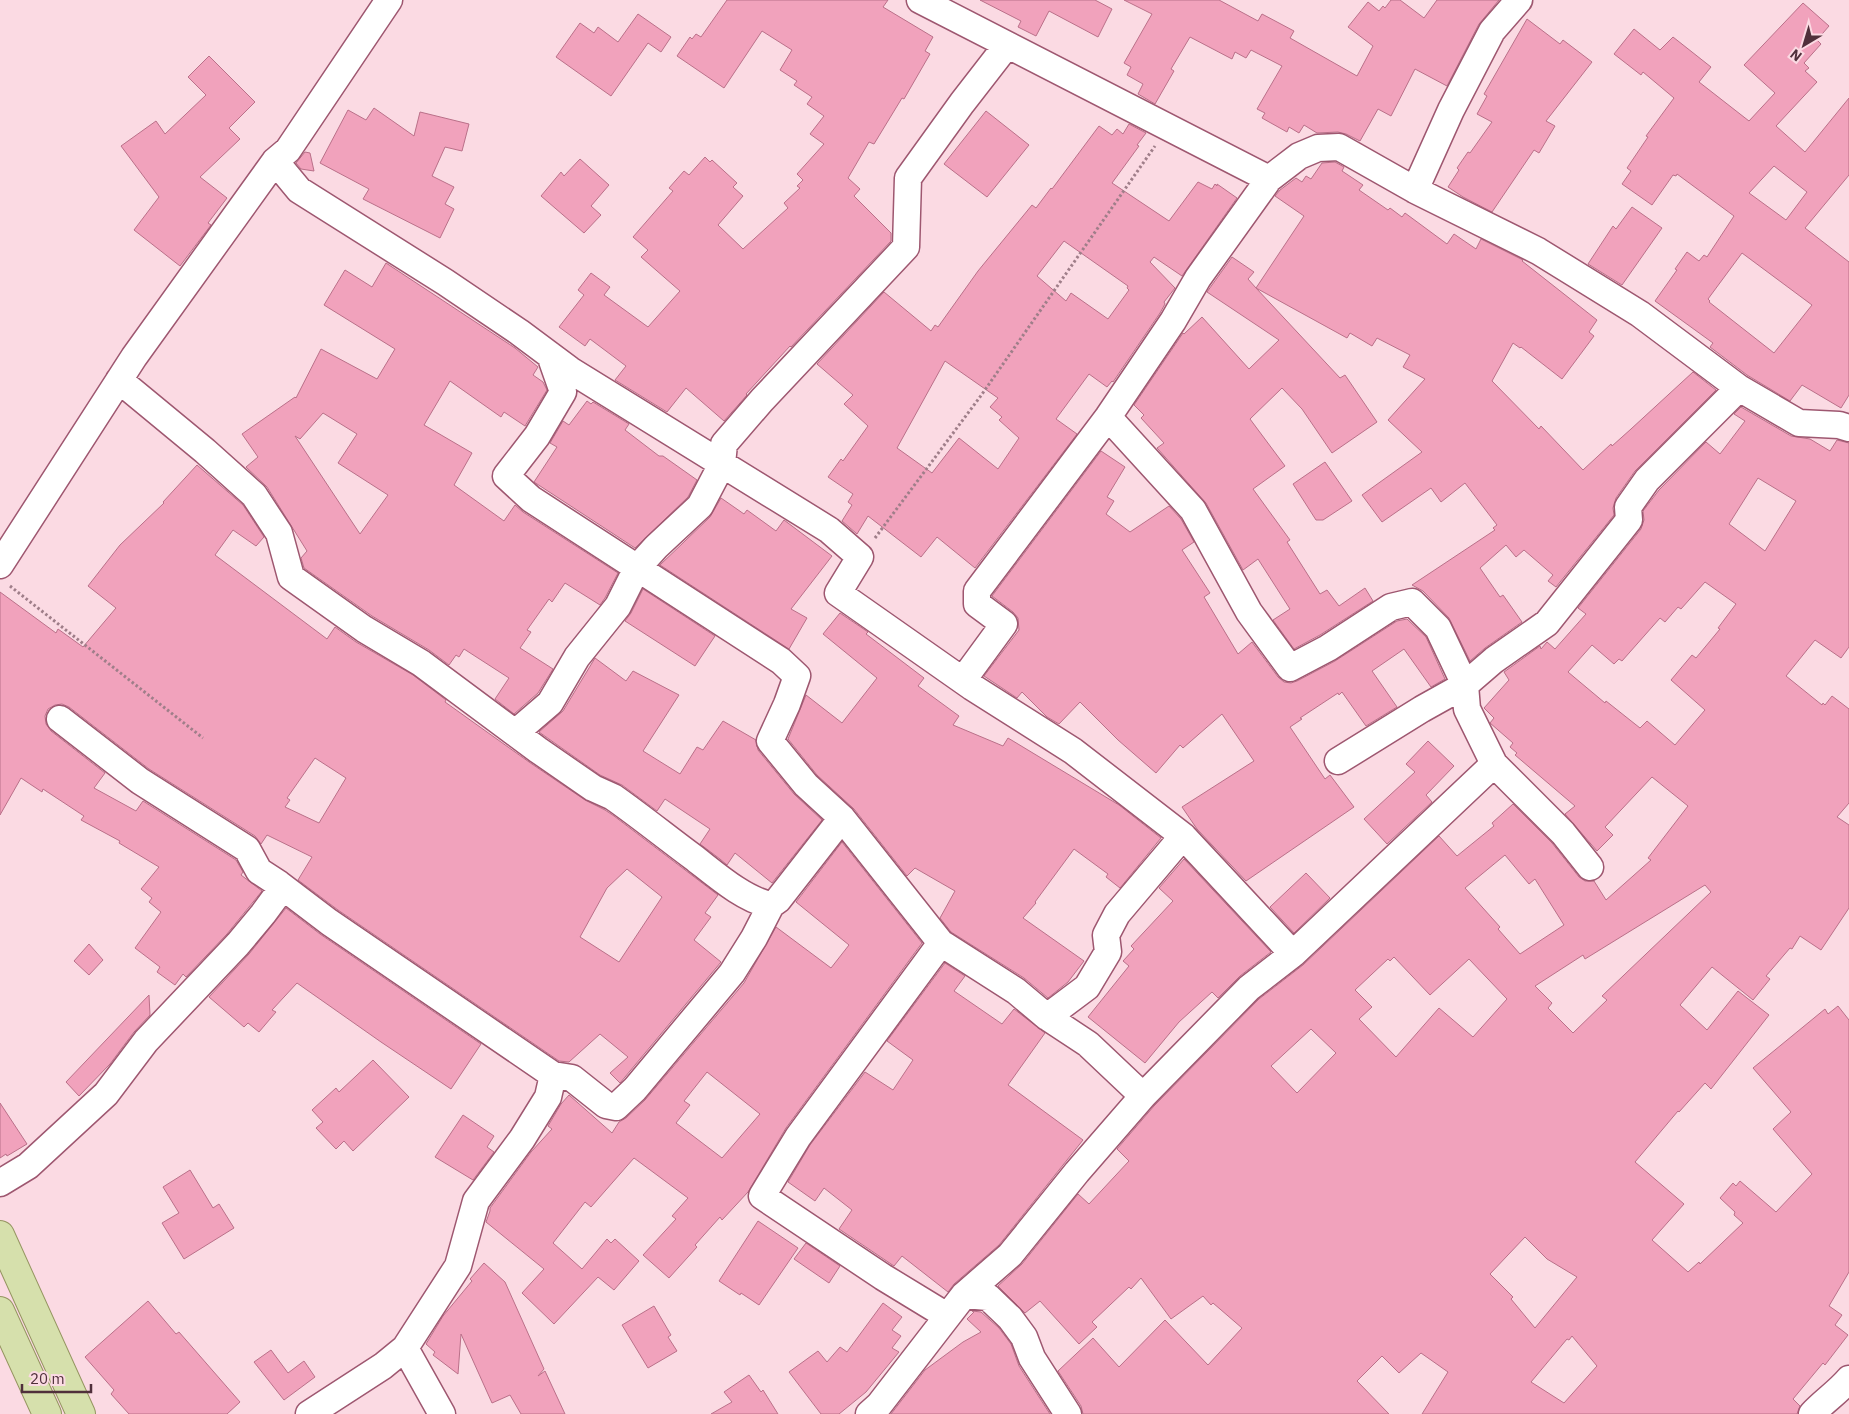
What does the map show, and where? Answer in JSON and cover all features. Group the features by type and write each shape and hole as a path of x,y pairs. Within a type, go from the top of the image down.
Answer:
{"main road":[{"path":"0,1235 81,1414"},
{"path":"0,1311 47,1414"}],"street":[{"path":"4,574 119,380 275,161 288,150 389,0"},
{"path":"920,0 1269,179"},
{"path":"1415,190 1451,110 1492,31 1519,0"},
{"path":"515,733 550,703 577,657 618,606 637,568 656,547 700,506 722,464 724,444 762,400 906,247 908,178 1007,45"},
{"path":"963,680 1004,624 977,604 977,592 1108,417 1173,321 1198,278 1269,179 1299,156 1318,148 1339,147 1415,190 1538,251 1640,314 1738,388 1799,423 1839,425 1849,428"},
{"path":"275,161 299,190 445,282 520,332 570,370 829,530 860,557 838,593 963,680 1073,751 1183,836 1293,954"},
{"path":"550,355 562,392 537,436 506,476 531,499 781,661 797,676 788,704 770,740 806,785 842,818 941,943 1016,991 1047,1017 1088,1044 1143,1096"},
{"path":"119,380 254,495 279,532 291,577 364,629 421,663 593,788 613,797 721,879 761,903 771,905"},
{"path":"1338,761 1465,685 1494,660 1547,623 1629,520 1628,507 1647,480 1738,388"},
{"path":"1108,417 1192,510 1249,612 1290,668 1328,648 1391,607 1412,602 1438,628 1465,685 1467,709 1494,764 1563,833 1590,867"},
{"path":"60,719 140,781 247,849 259,871 329,922 552,1075 572,1078 606,1106 616,1107 635,1089 732,973 754,938 771,905 778,900 842,818"},
{"path":"869,1414 879,1406 964,1295 1010,1255 1077,1172 1143,1096 1249,988 1293,954 1494,764"},
{"path":"1047,1017 1087,987 1108,952 1106,935 1117,914 1183,836"},
{"path":"0,1183 28,1166 106,1094 146,1041 238,944 263,914 277,895 279,884"},
{"path":"941,943 798,1137 762,1196 883,1277 947,1316"},
{"path":"309,1414 383,1366 405,1348 458,1266 476,1200 522,1139 548,1097 552,1075"},
{"path":"964,1295 988,1297 1010,1318 1024,1337 1032,1358 1068,1414"},
{"path":"405,1348 442,1414"},
{"path":"1812,1414 1821,1404 1841,1389 1849,1379"}],"path":[{"path":"860,557 980,398 1168,127"},
{"path":"4,574 203,738"}],"building":[{"path":"727,0 888,0 883,7 933,37 925,51 930,54 904,99 902,98 874,144 869,142 848,178 860,189 854,196 891,233 891,241 790,346 724,421 686,388 667,412 615,380 626,366 590,339 585,346 559,327 584,295 578,290 591,273 610,287 604,295 648,327 680,291 641,257 648,250 633,237 673,191 669,188 684,171 689,175 705,157 710,162 712,160 737,183 733,187 743,196 718,225 743,249 788,208 784,203 800,188 797,186 803,180 797,174 824,144 810,134 824,116 807,104 812,97 794,85 797,81 780,70 792,50 762,31 724,88 677,56 690,37 692,39 696,34 701,37"},
{"path":"980,0 1095,0 1112,9 1098,37 1049,11 1036,36 1018,27 1021,21"},
{"path":"1124,0 1219,0 1258,21 1262,14 1294,31 1290,38 1357,76 1373,46 1348,27 1368,2 1379,11 1383,6 1385,8 1391,0 1400,0 1424,18 1437,0 1499,0 1479,24 1447,86 1415,69 1391,116 1378,109 1360,141 1338,132 1317,133 1304,125 1299,133 1289,127 1287,132 1262,118 1265,113 1257,109 1282,66 1251,50 1246,58 1235,52 1232,59 1190,37 1171,69 1174,71 1155,104 1138,94 1143,84 1127,75 1131,67 1124,63 1152,14"},
{"path":"1803,3 1829,26 1817,40 1821,44 1804,63 1809,68 1805,71 1817,82 1776,126 1805,152 1849,98 1849,175 1805,228 1849,262 1849,395 1841,408 1802,385 1790,401 1747,375 1710,347 1713,343 1655,301 1687,252 1699,261 1704,255 1707,257 1734,216 1677,174 1676,176 1673,175 1652,205 1622,184 1631,171 1627,168 1648,137 1646,136 1674,98 1643,72 1641,75 1614,54 1634,29 1660,50 1673,37 1711,67 1699,82 1749,121 1775,93 1744,65","holes":["1774,166 1807,192 1786,220 1749,193","1742,253 1812,305 1774,353 1709,302 1708,299"]},
{"path":"638,14 671,37 661,52 648,43 611,96 556,57 580,23 594,33 598,27 618,42"},
{"path":"1527,19 1560,44 1563,40 1592,62 1546,121 1555,126 1539,153 1534,150 1492,212 1448,187 1459,170 1457,168 1492,122 1477,114 1487,96 1484,94"},
{"path":"209,56 255,102 229,128 240,139 200,177 227,198 208,223 211,225 180,266 134,230 159,197 121,146 156,121 165,134 206,95 188,77"},
{"path":"374,108 414,136 420,112 469,124 462,151 445,147 432,176 454,187 445,204 454,209 440,238 363,199 369,189 320,163 348,110 366,120"},
{"path":"986,111 1029,145 987,197 944,164"},
{"path":"1129,124 1146,133 1137,145 1139,146 1112,183 1169,221 1198,182 1212,189 1217,184 1237,198 1182,276 1154,257 1150,262 1175,288 1113,382 1107,387 1089,374 1056,419 1077,434 975,568 937,537 921,557 868,516 857,534 842,521 852,505 848,502 853,494 828,477 841,459 843,461 868,426 844,404 853,395 817,364 884,292 931,331 935,325 938,327 978,271 1032,205 1036,208 1052,189 1099,126 1112,135 1117,129 1123,134","holes":["1064,241 1128,286 1129,290 1108,319 1071,293 1066,301 1037,276","945,361 998,398 990,407 1002,417 999,420 1019,438 998,469 959,438 932,473 897,448"]},
{"path":"305,152 310,153 314,171 301,169 296,163"},
{"path":"580,159 609,185 591,206 601,215 584,233 541,196 561,172 564,176"},
{"path":"1335,162 1344,167 1342,171 1363,185 1359,190 1388,210 1390,208 1402,217 1405,213 1447,244 1454,234 1476,249 1481,239 1523,260 1597,320 1589,332 1594,336 1562,379 1521,347 1513,343 1492,381 1539,429 1541,426 1583,470 1693,372 1716,390 1635,471 1616,498 1613,508 1614,515 1556,587 1548,581 1553,575 1524,550 1516,557 1506,545 1480,568 1500,597 1503,595 1522,622 1470,661 1449,618 1423,591 1412,585 1495,530 1493,528 1497,525 1465,483 1441,502 1431,488 1382,522 1362,495 1422,452 1388,420 1425,379 1403,367 1410,355 1377,338 1372,346 1350,333 1347,338 1256,288 1304,216 1275,196 1296,178 1302,182 1306,176 1311,179 1322,163"},
{"path":"1632,207 1662,228 1622,285 1588,264 1613,226 1616,229"},
{"path":"1232,257 1254,272 1248,279 1340,378 1345,375 1377,422 1332,453 1302,409 1282,388 1250,419 1285,466 1253,489 1290,540 1287,542 1320,594 1327,590 1339,606 1365,588 1373,601 1320,635 1294,649 1273,620 1290,609 1258,559 1243,570 1206,503 1157,448 1164,443 1141,418 1144,415 1134,405 1183,333 1202,317 1249,369 1279,340 1207,292"},
{"path":"386,263 515,348 538,367 533,375 543,382 547,390 525,426 504,412 501,417 450,381 424,425 472,453 454,485 504,521 515,505 618,573 600,605 565,583 552,602 549,599 527,630 531,632 520,648 553,669 538,693 514,714 495,699 509,678 464,649 459,657 456,655 449,665 429,650 372,616 304,568 301,558 307,551 267,487 246,467 258,457 242,434 296,398 321,349 377,379 395,349 324,305 345,270 372,287","holes":["323,413 357,434 338,463 388,495 360,534 295,436 300,439"]},
{"path":"587,401 591,404 593,402 629,424 625,430 659,456 663,456 697,480 688,497 635,548 534,482 557,447 550,443 563,421 569,425"},
{"path":"1741,407 1791,436 1810,439 1830,451 1837,440 1849,443 1849,647 1841,658 1815,640 1786,676 1822,705 1823,703 1825,705 1832,696 1849,709 1849,803 1837,817 1849,825 1849,908 1821,950 1800,936 1792,949 1790,948 1766,976 1770,979 1753,1000 1712,967 1680,1005 1707,1030 1738,991 1769,1015 1711,1089 1705,1083 1678,1111 1635,1162 1684,1204 1652,1240 1688,1272 1699,1262 1700,1264 1743,1223 1734,1215 1735,1212 1720,1198 1733,1183 1736,1186 1740,1181 1776,1212 1812,1174 1773,1129 1791,1112 1753,1068 1825,1009 1828,1014 1838,1006 1849,1020 1849,1272 1829,1306 1842,1315 1835,1325 1848,1335 1825,1365 1823,1363 1793,1399 1800,1406 1797,1414 1422,1414 1448,1372 1421,1353 1399,1373 1382,1356 1357,1381 1389,1414 1083,1414 1081,1406 1058,1371 1093,1338 1119,1367 1165,1320 1208,1365 1242,1328 1213,1303 1211,1305 1203,1296 1171,1319 1141,1278 1131,1289 1129,1287 1092,1322 1097,1327 1079,1344 1040,1301 1025,1313 998,1286 1022,1264 1078,1194 1089,1204 1129,1161 1117,1149 1154,1106 1259,999 1303,965 1439,836 1457,856 1494,826 1492,823 1513,804 1552,843 1579,877 1585,881 1594,881 1606,900 1651,860 1648,858 1688,806 1652,777 1605,827 1613,835 1597,851 1565,814 1575,806 1515,755 1517,753 1510,747 1513,743 1490,723 1494,718 1484,708 1509,680 1504,672 1540,646 1541,649 1547,642 1555,649 1586,614 1578,608 1641,529 1644,520 1643,511 1659,490 1706,442 1720,454 1745,421 1734,414","holes":["1758,478 1796,501 1765,551 1729,524","1705,582 1736,604 1718,628 1720,629 1696,658 1692,655 1671,680 1705,710 1675,745 1647,721 1640,728 1606,701 1605,703 1568,672 1592,645 1614,664 1619,659 1622,661 1660,618 1665,622 1678,607 1681,609","1505,855 1529,884 1535,879 1564,925 1520,954 1498,929 1500,927 1465,888","1705,885 1711,892 1602,996 1607,1000 1573,1033 1548,1008 1552,1003 1535,986 1583,955 1585,959","1394,957 1430,995 1469,959 1507,999 1473,1037 1439,1008 1396,1057 1359,1019 1372,1007 1355,990 1388,959 1390,961","1311,1029 1336,1053 1297,1093 1271,1066","1525,1237 1547,1259 1577,1277 1535,1328 1511,1299 1513,1297 1490,1274","1572,1336 1597,1366 1564,1403 1531,1382 1567,1339 1569,1340"]},
{"path":"1101,451 1125,467 1107,497 1114,501 1106,514 1130,532 1169,506 1181,519 1194,542 1182,550 1210,593 1204,597 1238,654 1252,642 1278,677 1284,682 1291,683 1335,661 1397,621 1407,619 1426,637 1445,679 1431,687 1404,649 1372,671 1397,707 1366,726 1342,692 1300,718 1302,719 1290,727 1325,779 1330,775 1354,807 1246,881 1197,829 1182,807 1254,761 1222,714 1183,748 1180,745 1156,773 1118,740 1080,702 1059,724 1047,717 1022,692 1017,698 984,676 1019,630 1018,618 992,596"},
{"path":"1325,462 1352,501 1323,520 1316,520 1293,484"},
{"path":"197,465 243,505 264,537 256,546 233,530 215,555 327,639 335,627 356,642 413,675 446,700 445,702 529,762 585,800 614,816 718,895 705,913 711,917 694,940 721,962 620,1083 610,1073 628,1057 600,1034 569,1062 559,1061 338,910 298,880 312,857 267,835 261,844 255,836 149,769 69,707 62,704 48,709 45,716 46,724 51,731 105,773 94,788 136,811 143,801 236,860 243,872 241,875 262,891 227,934 186,977 183,974 175,985 157,972 160,967 135,948 161,912 149,902 152,898 141,889 159,867 119,843 120,841 81,820 84,816 43,789 42,792 21,778 0,815 0,592 56,633 58,629 83,647 116,608 88,586 120,545","holes":["315,758 346,778 319,823 285,807 290,800 287,798","627,869 662,897 619,962 580,937 607,888"]},
{"path":"721,498 744,514 747,510 776,531 784,520 832,556 791,609 807,618 789,649 660,565 710,517"},
{"path":"643,589 715,636 695,666 625,621"},
{"path":"840,613 868,632 866,634 924,678 918,686 959,716 953,725 1003,746 1008,738 1119,805 1161,838 1120,888 1106,877 1108,874 1074,849 1036,903 1023,918 1084,961 1068,982 1048,998 1024,978 951,932 940,918 955,891 915,868 907,876 854,809 817,775 788,739 806,695 842,723 877,678 823,634"},
{"path":"595,658 626,681 633,671 679,695 643,751 680,774 697,747 703,750 723,721 756,740 758,750 794,794 822,820 772,883 735,853 727,865 700,844 710,829 665,799 657,811 622,785 600,775 539,732 563,711"},
{"path":"1428,741 1454,766 1426,795 1432,802 1387,844 1364,819 1415,772 1406,764"},
{"path":"842,842 922,943 786,1128 748,1192 722,1220 720,1217 695,1245 697,1247 669,1278 643,1255 676,1219 672,1216 688,1198 634,1158 591,1207 585,1202 553,1243 582,1269 607,1239 611,1243 615,1239 639,1261 614,1290 598,1277 554,1324 522,1293 544,1269 486,1222 490,1208 531,1152 552,1129 548,1126 561,1104 569,1095 612,1133 619,1122 645,1100 744,983 776,927 831,968 849,945 796,902","holes":["707,1072 760,1114 722,1158 676,1123 690,1105 684,1101"]},
{"path":"1184,859 1271,952 1240,976 1218,998 1212,992 1179,1022 1145,1063 1088,1017 1129,966 1123,961 1134,949 1131,946 1173,901 1159,888"},
{"path":"1306,873 1330,898 1294,933 1270,907"},
{"path":"286,908 320,934 481,1044 451,1089 297,983 272,1010 276,1012 259,1032 248,1023 244,1027 209,997 249,954"},
{"path":"89,944 103,960 89,975 74,961"},
{"path":"945,963 965,976 954,991 1002,1024 1014,1009 1045,1033 1008,1085 1083,1140 999,1245 954,1284 948,1292 902,1256 894,1266 839,1229 852,1210 824,1188 815,1201 788,1182 810,1145 865,1072 893,1090 913,1060 887,1041"},
{"path":"149,995 150,1015 134,1032 110,1064 79,1096 66,1082"},
{"path":"373,1060 409,1097 353,1151 344,1141 336,1149 316,1128 323,1122 312,1110 336,1088 339,1092"},
{"path":"0,1103 27,1144 0,1158"},
{"path":"463,1115 494,1136 487,1147 494,1152 473,1180 435,1157"},
{"path":"190,1170 213,1208 219,1204 234,1228 184,1259 162,1223 179,1213 163,1187"},
{"path":"758,1221 798,1248 759,1305 719,1281"},
{"path":"806,1243 840,1266 829,1283 794,1259"},
{"path":"484,1263 505,1282 544,1369 538,1376 545,1371 565,1414 521,1414 510,1395 492,1403 461,1334 458,1374 433,1355 435,1352 426,1344 443,1316 472,1281 470,1279"},
{"path":"148,1301 176,1334 179,1332 240,1402 227,1414 129,1414 111,1394 114,1390 85,1357"},
{"path":"883,1303 902,1317 892,1330 901,1336 892,1348 899,1352 866,1392 839,1414 821,1414 789,1372 818,1351 827,1362 840,1347 847,1352"},
{"path":"654,1306 671,1335 668,1337 677,1351 648,1368 622,1325"},
{"path":"972,1311 981,1312 999,1328 1011,1344 1019,1366 1050,1414 891,1414 925,1370 963,1342 981,1332 967,1319 974,1312"},
{"path":"271,1350 288,1373 304,1361 315,1377 284,1400 254,1362"},
{"path":"749,1375 761,1392 763,1390 778,1414 711,1414 732,1402 724,1392"}]}
